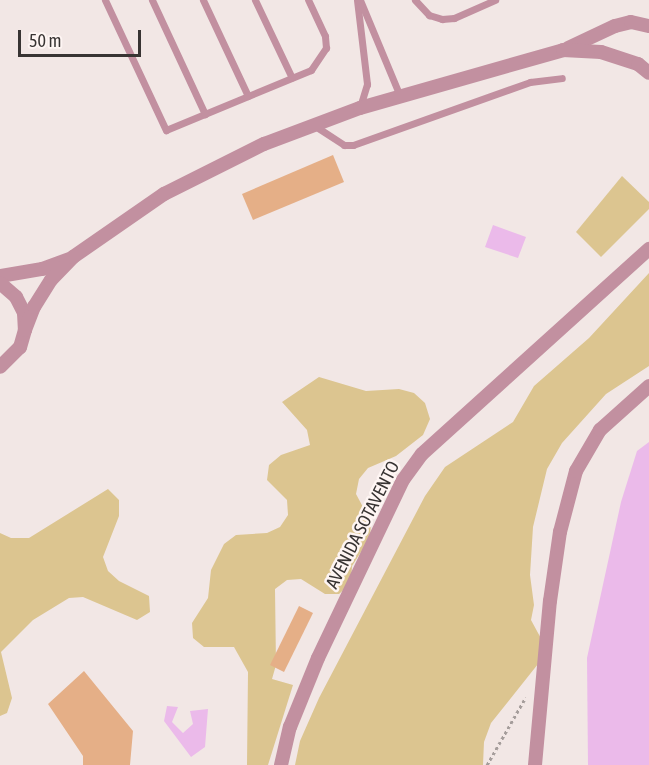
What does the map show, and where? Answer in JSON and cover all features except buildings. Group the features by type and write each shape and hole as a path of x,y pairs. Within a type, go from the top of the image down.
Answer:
{"street":[{"path":"0,367 20,347 34,307 51,280 74,257 164,194 313,124 400,96 563,50 615,26 631,22 649,26"},
{"path":"563,50 601,52 638,64 649,73"},
{"name":"AVENIDA SOTAVENTO","path":"281,765 290,727 318,658 403,480 422,454 649,249"},
{"path":"0,276 42,269 74,257"},
{"path":"0,283 16,297 24,313 25,330"},
{"path":"535,765 550,601 560,532 576,471 600,430 649,386"}],"lane":[{"path":"105,0 166,130 311,69 326,48 325,36 308,0"},
{"path":"152,0 205,114"},
{"path":"203,0 248,96"},
{"path":"255,0 292,78"},
{"path":"358,0 400,96"},
{"path":"358,0 367,84 360,108"},
{"path":"415,0 429,15 442,19 454,18 495,0"},
{"path":"313,124 344,144 353,146 530,82 562,78"}],"path":[{"path":"487,765 528,692"}],"shaded area":[{"path":"622,176 649,202 649,209 601,257 576,232"},
{"path":"493,225 526,237 518,258 485,247"},
{"path":"649,273 649,366 606,394 562,443 547,469 533,527 530,575 534,605 531,620 544,644 538,664 491,723 484,742 483,765 295,765 300,741 319,698 425,496 445,467 513,422 534,386 589,338"},
{"path":"319,377 366,391 399,389 414,393 425,403 430,419 423,435 396,456 368,468 359,479 356,494 371,522 370,538 352,566 351,583 339,594 325,594 301,579 287,580 275,589 276,665 272,679 293,685 268,765 247,765 248,672 234,647 204,647 193,638 192,623 208,598 211,570 224,544 236,535 267,533 280,527 288,515 287,500 267,480 269,465 281,455 310,445 307,430 282,402"},
{"path":"649,442 649,765 588,765 587,658 621,502 637,451"},
{"path":"108,489 119,500 119,516 103,557 108,571 119,581 149,596 150,612 137,620 83,597 69,598 33,620 1,652 12,698 7,713 0,716 0,533 11,538 29,538"},
{"path":"167,706 178,707 172,722 183,733 193,724 190,711 208,709 205,747 191,757 164,721"}]}
